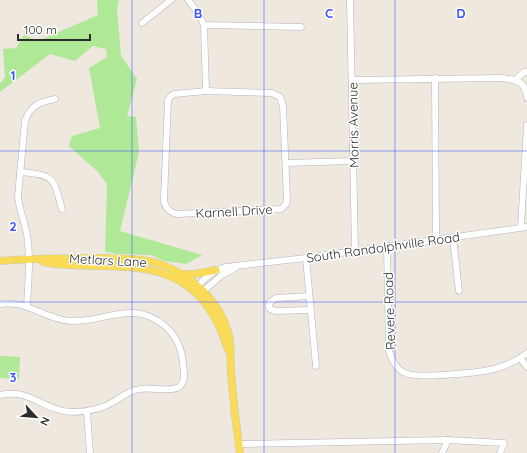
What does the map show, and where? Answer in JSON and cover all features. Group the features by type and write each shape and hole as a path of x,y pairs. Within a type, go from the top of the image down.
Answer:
{"main road":[{"name":"Metlars Lane","path":"0,261 88,258 142,261 159,264 180,274 198,291 219,325 230,356 240,453"},
{"name":"Metlars Lane","path":"29,260 59,265 157,270 198,291"},
{"path":"180,274 195,274 216,270"}],"street":[{"path":"142,23 170,0"},
{"path":"188,0 198,13 204,25 206,92"},
{"name":"Morris Avenue","path":"350,0 355,251"},
{"path":"204,25 301,27"},
{"path":"515,80 524,72 527,72"},
{"path":"435,78 436,239"},
{"path":"352,80 502,78 518,81 524,86 527,98"},
{"name":"Karnell Drive","path":"206,92 272,93 280,97 283,106 287,200 286,204 281,209 177,214 171,213 167,210 164,200 168,100 174,94 206,92"},
{"path":"27,307 29,260 28,237 18,203 24,122 30,110 42,101 54,99"},
{"path":"524,227 527,125"},
{"path":"286,163 354,161"},
{"path":"20,172 40,173 51,178 54,182 62,209"},
{"name":"South Randolphville Road","path":"216,270 226,267 306,258 524,227"},
{"path":"453,238 459,290"},
{"name":"Revere Road","path":"387,246 389,351 393,362 398,368 407,374 422,376 486,371 505,366 527,353"},
{"path":"306,258 316,366"},
{"name":"South Randolphville Road","path":"198,291 238,266"},
{"path":"198,291 216,270"},
{"path":"309,296 276,298 270,302 269,306 270,309 275,311 310,310"},
{"path":"0,304 14,304 27,307 52,318 71,321 132,312 140,313 155,319 174,336 178,343 183,359 184,379 179,387 170,389 139,389 132,391 105,407 87,412 60,410 23,394 8,393 0,395"},
{"path":"520,358 527,367"},
{"path":"87,412 90,453"},
{"path":"238,444 448,440 504,443 500,453"},
{"path":"442,453 448,440"}],"green space":[{"path":"97,0 119,0 117,9 121,56 137,79 127,116 136,117 139,152 120,231 202,255 186,264 165,261 151,255 105,252 107,184 98,172 69,146 72,136 100,128 89,68 107,57 106,49 93,46 75,61 50,54 0,92 0,84 5,77 3,49 16,48 24,35 38,41 98,15"},
{"path":"0,356 20,357 19,379 0,378"}]}
